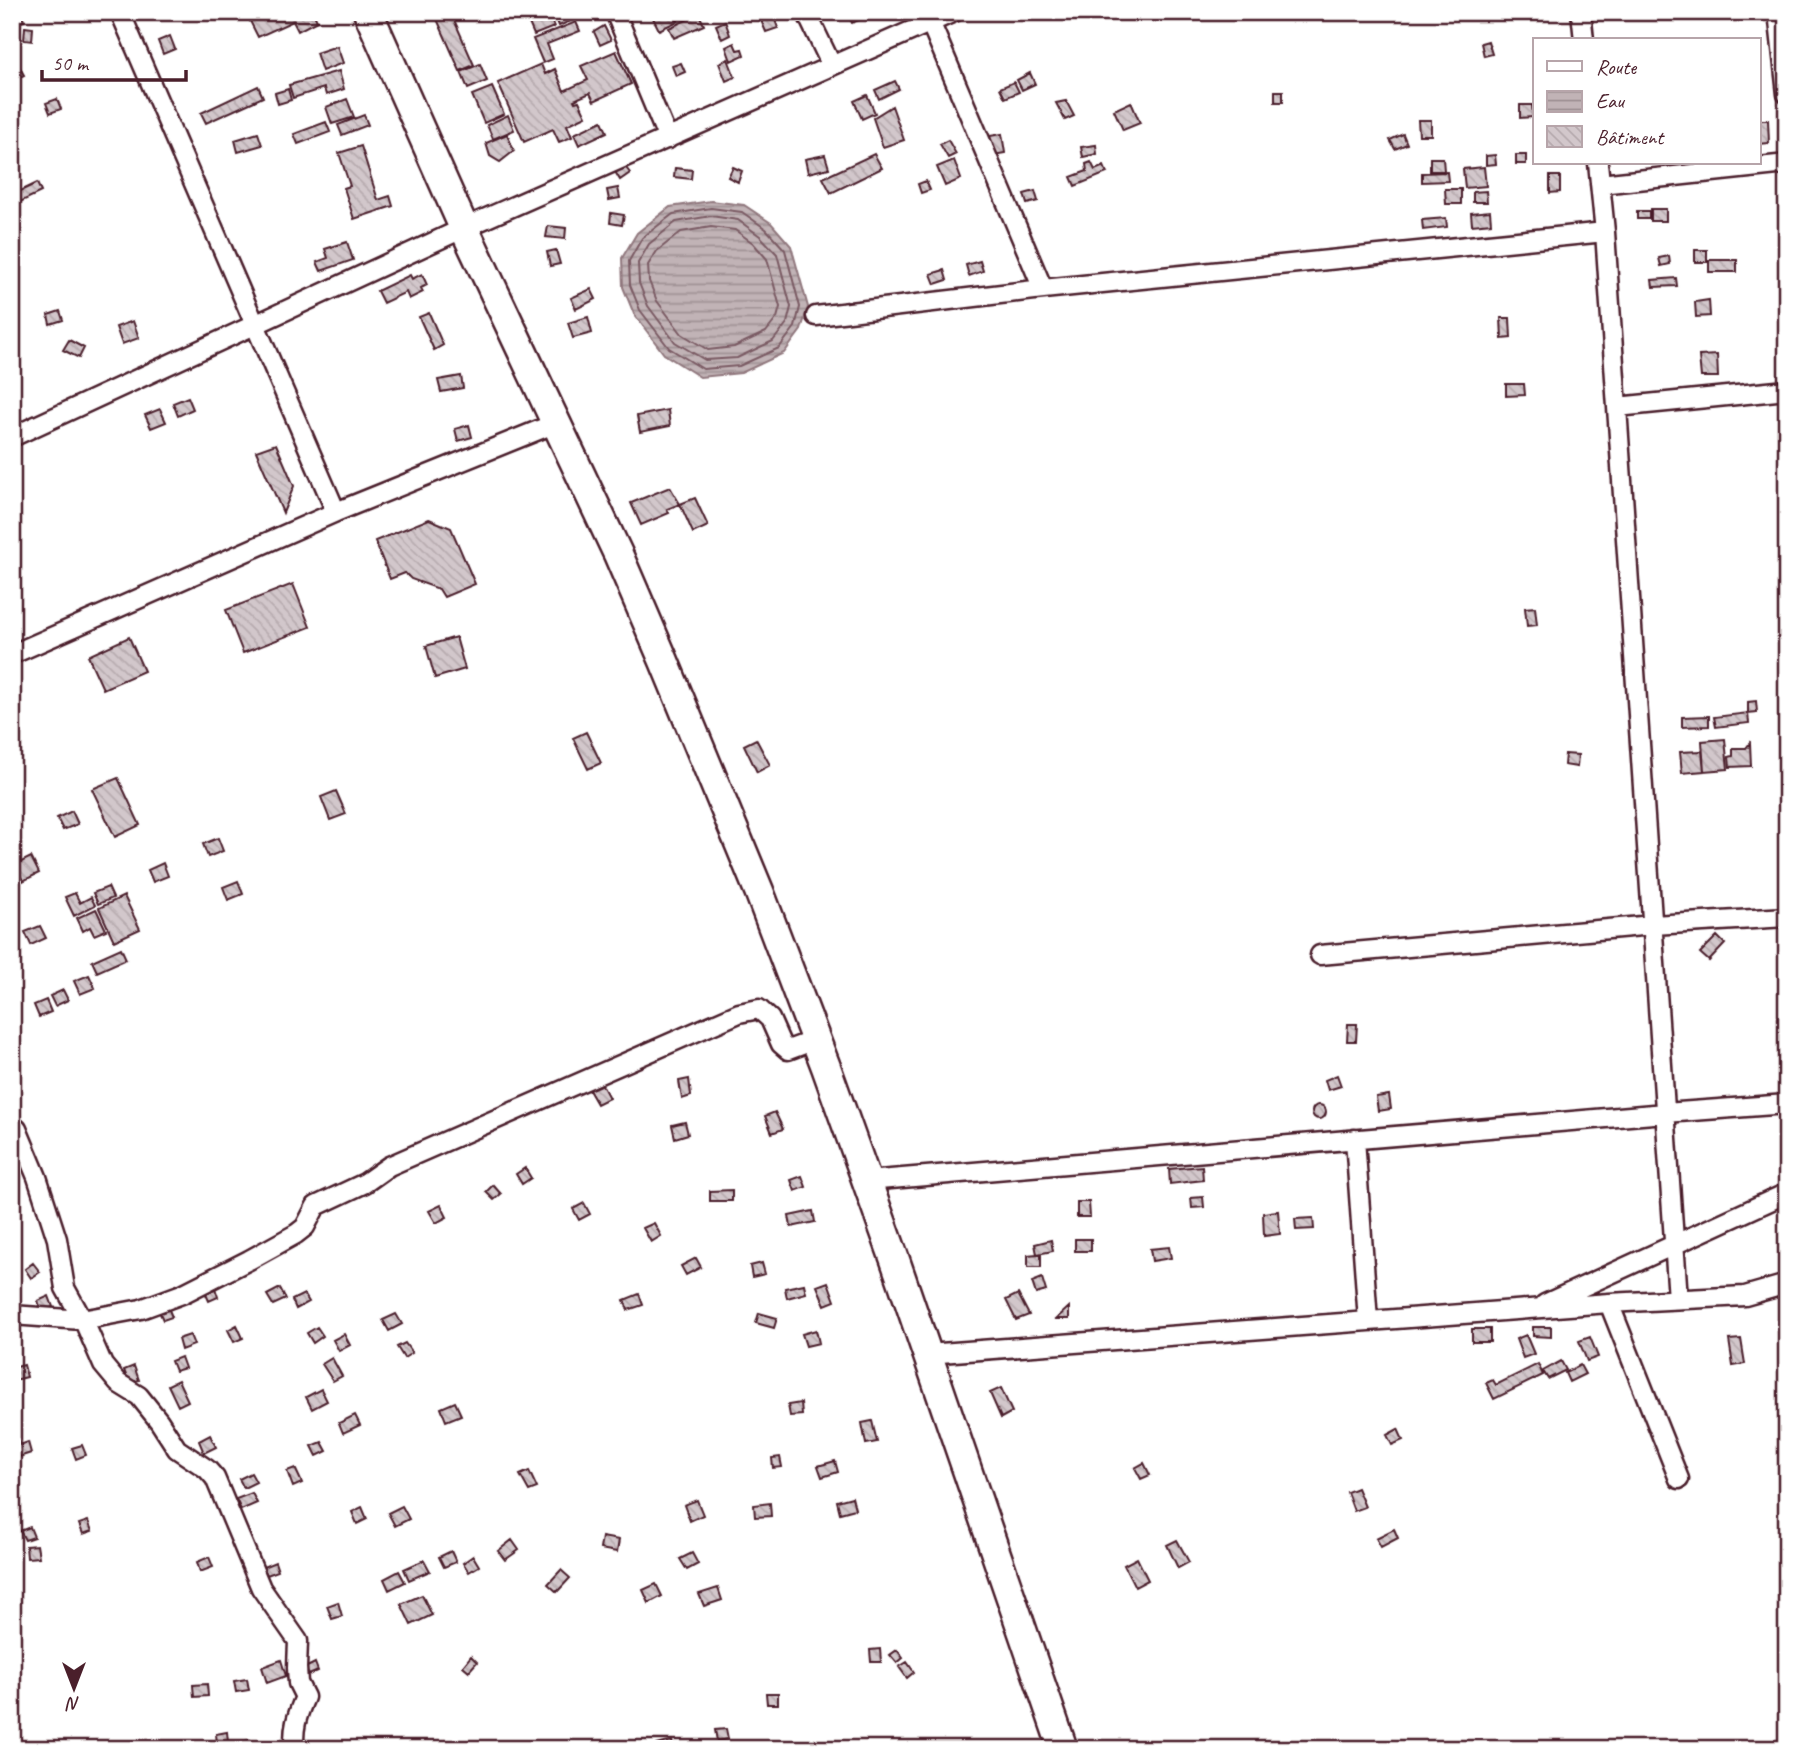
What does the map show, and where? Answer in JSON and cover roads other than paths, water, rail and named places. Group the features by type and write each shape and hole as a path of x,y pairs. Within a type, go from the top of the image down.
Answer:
{"main road":[{"path":"368,12 464,228 618,554 759,891 867,1181 1063,1749"}],"street":[{"path":"120,12 336,512"},
{"path":"615,12 668,138"},
{"path":"806,12 832,66"},
{"path":"12,437 464,228 832,66 929,18 954,12"},
{"path":"1581,12 1584,38"},
{"path":"1778,12 1787,94"},
{"path":"929,18 1043,289"},
{"path":"1598,164 1605,232 1678,1299"},
{"path":"1600,184 1787,164"},
{"path":"816,316 1043,289 1605,232"},
{"path":"1617,407 1787,390"},
{"path":"13,653 336,512 556,423"},
{"path":"1320,955 1653,925 1787,917"},
{"path":"12,1315 82,1321 141,1309 182,1294 296,1234 305,1227 316,1206 365,1183 389,1166 739,1013 759,1009 770,1019 781,1044 788,1049 815,1040"},
{"path":"867,1181 1787,1104"},
{"path":"17,1129 37,1177 57,1239 65,1288 103,1365 118,1383 139,1396 177,1449 207,1469 215,1478 261,1588 298,1640 297,1675 305,1697 296,1718 293,1734 295,1749"},
{"path":"1355,1139 1368,1321"},
{"path":"1535,1309 1787,1193"},
{"path":"928,1354 1609,1303 1745,1296 1787,1284"},
{"path":"1609,1303 1679,1479"}],"water":[{"path":"711,201 744,205 771,223 791,246 808,307 801,330 784,353 741,373 700,377 664,354 634,314 623,287 622,258 637,233 670,207"}]}
